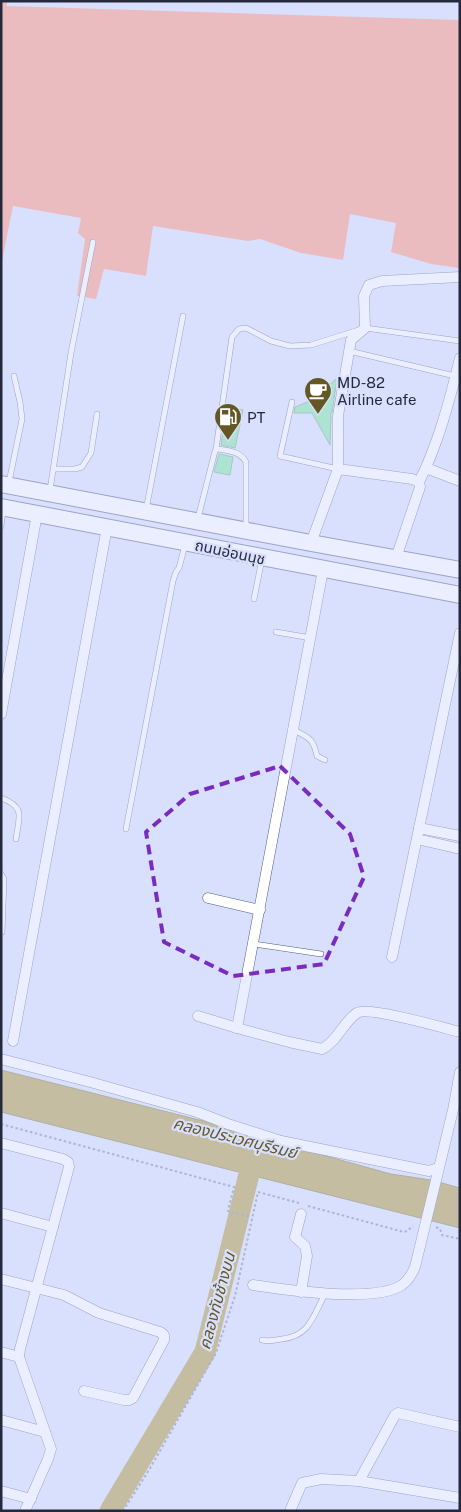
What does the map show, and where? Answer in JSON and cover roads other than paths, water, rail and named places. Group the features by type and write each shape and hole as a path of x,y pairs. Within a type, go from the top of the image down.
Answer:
{"main road":[{"name":"ถนนอ่อนนุช","path":"5,484 460,570"},
{"name":"ถนนอ่อนนุช","path":"3,507 460,595"}],"street":[{"path":"312,543 338,470 338,416 351,340 365,328 364,296 369,285 382,282 460,277"},
{"path":"396,558 420,486 419,482 426,468 451,396 460,358"},
{"path":"426,468 460,482"},
{"path":"338,470 412,479 419,482"},
{"path":"1,714 37,514"},
{"path":"13,1041 107,528"},
{"path":"237,1028 323,570"},
{"path":"392,957 460,632"},
{"path":"419,828 460,836"},
{"path":"417,839 460,849"},
{"path":"208,898 260,910"},
{"path":"198,1016 289,1042 322,1049 333,1041 352,1017 362,1011 385,1014 460,1032"},
{"path":"1,1059 197,1112 281,1141 429,1170 438,1170"},
{"path":"252,1285 301,1292 356,1294 386,1291 401,1286 410,1277 415,1267 438,1170 456,1111 460,1072"},
{"path":"1,1143 63,1159 68,1162 69,1167 20,1349 19,1357 51,1449 25,1511"},
{"path":"1,1214 53,1227"},
{"path":"301,1214 295,1237 305,1246 306,1256 301,1292"},
{"path":"1,1279 64,1295 106,1316 160,1332 164,1335 164,1340 133,1398 124,1400 84,1391"},
{"path":"1,1352 19,1357"},
{"path":"359,1481 395,1415 398,1414 460,1427"},
{"path":"1,1420 46,1432"},
{"path":"290,1511 302,1483 321,1479 359,1481 460,1498"},
{"path":"1,1491 31,1499"}],"lane":[{"path":"50,493 71,353 94,242"},
{"path":"146,511 184,316"},
{"path":"197,521 216,449 232,337 239,329 246,328 271,341 290,346 310,345 365,328 460,341"},
{"path":"349,351 456,376"},
{"path":"5,484 22,419 14,376"},
{"path":"292,402 280,456 338,470"},
{"path":"54,469 75,470 82,467 91,453 97,414"},
{"path":"216,449 236,452 244,457 246,462 246,531"},
{"path":"1,526 3,507"},
{"path":"126,829 173,581 179,568 185,542"},
{"path":"254,599 262,558"},
{"path":"276,632 311,638"},
{"path":"294,730 308,737 314,743 317,756 325,760"},
{"path":"1,798 17,806 20,814 16,839"},
{"path":"1,874 4,879 2,932"},
{"path":"254,944 321,954"},
{"path":"262,1340 292,1338 302,1334 326,1294"}],"water":[{"name":"คลองประเวศบุรีรมย์","path":"1,1070 243,1131 268,1140 391,1174 431,1180 460,1188 460,1228 1,1112"}],"waterway":[{"name":"คลองทับช้างบน","path":"110,1511 205,1352 253,1158"}],"place":[{"name":"MD-82 Airline cafe","path":"318,415"},
{"name":"PT","path":"228,441"}]}
